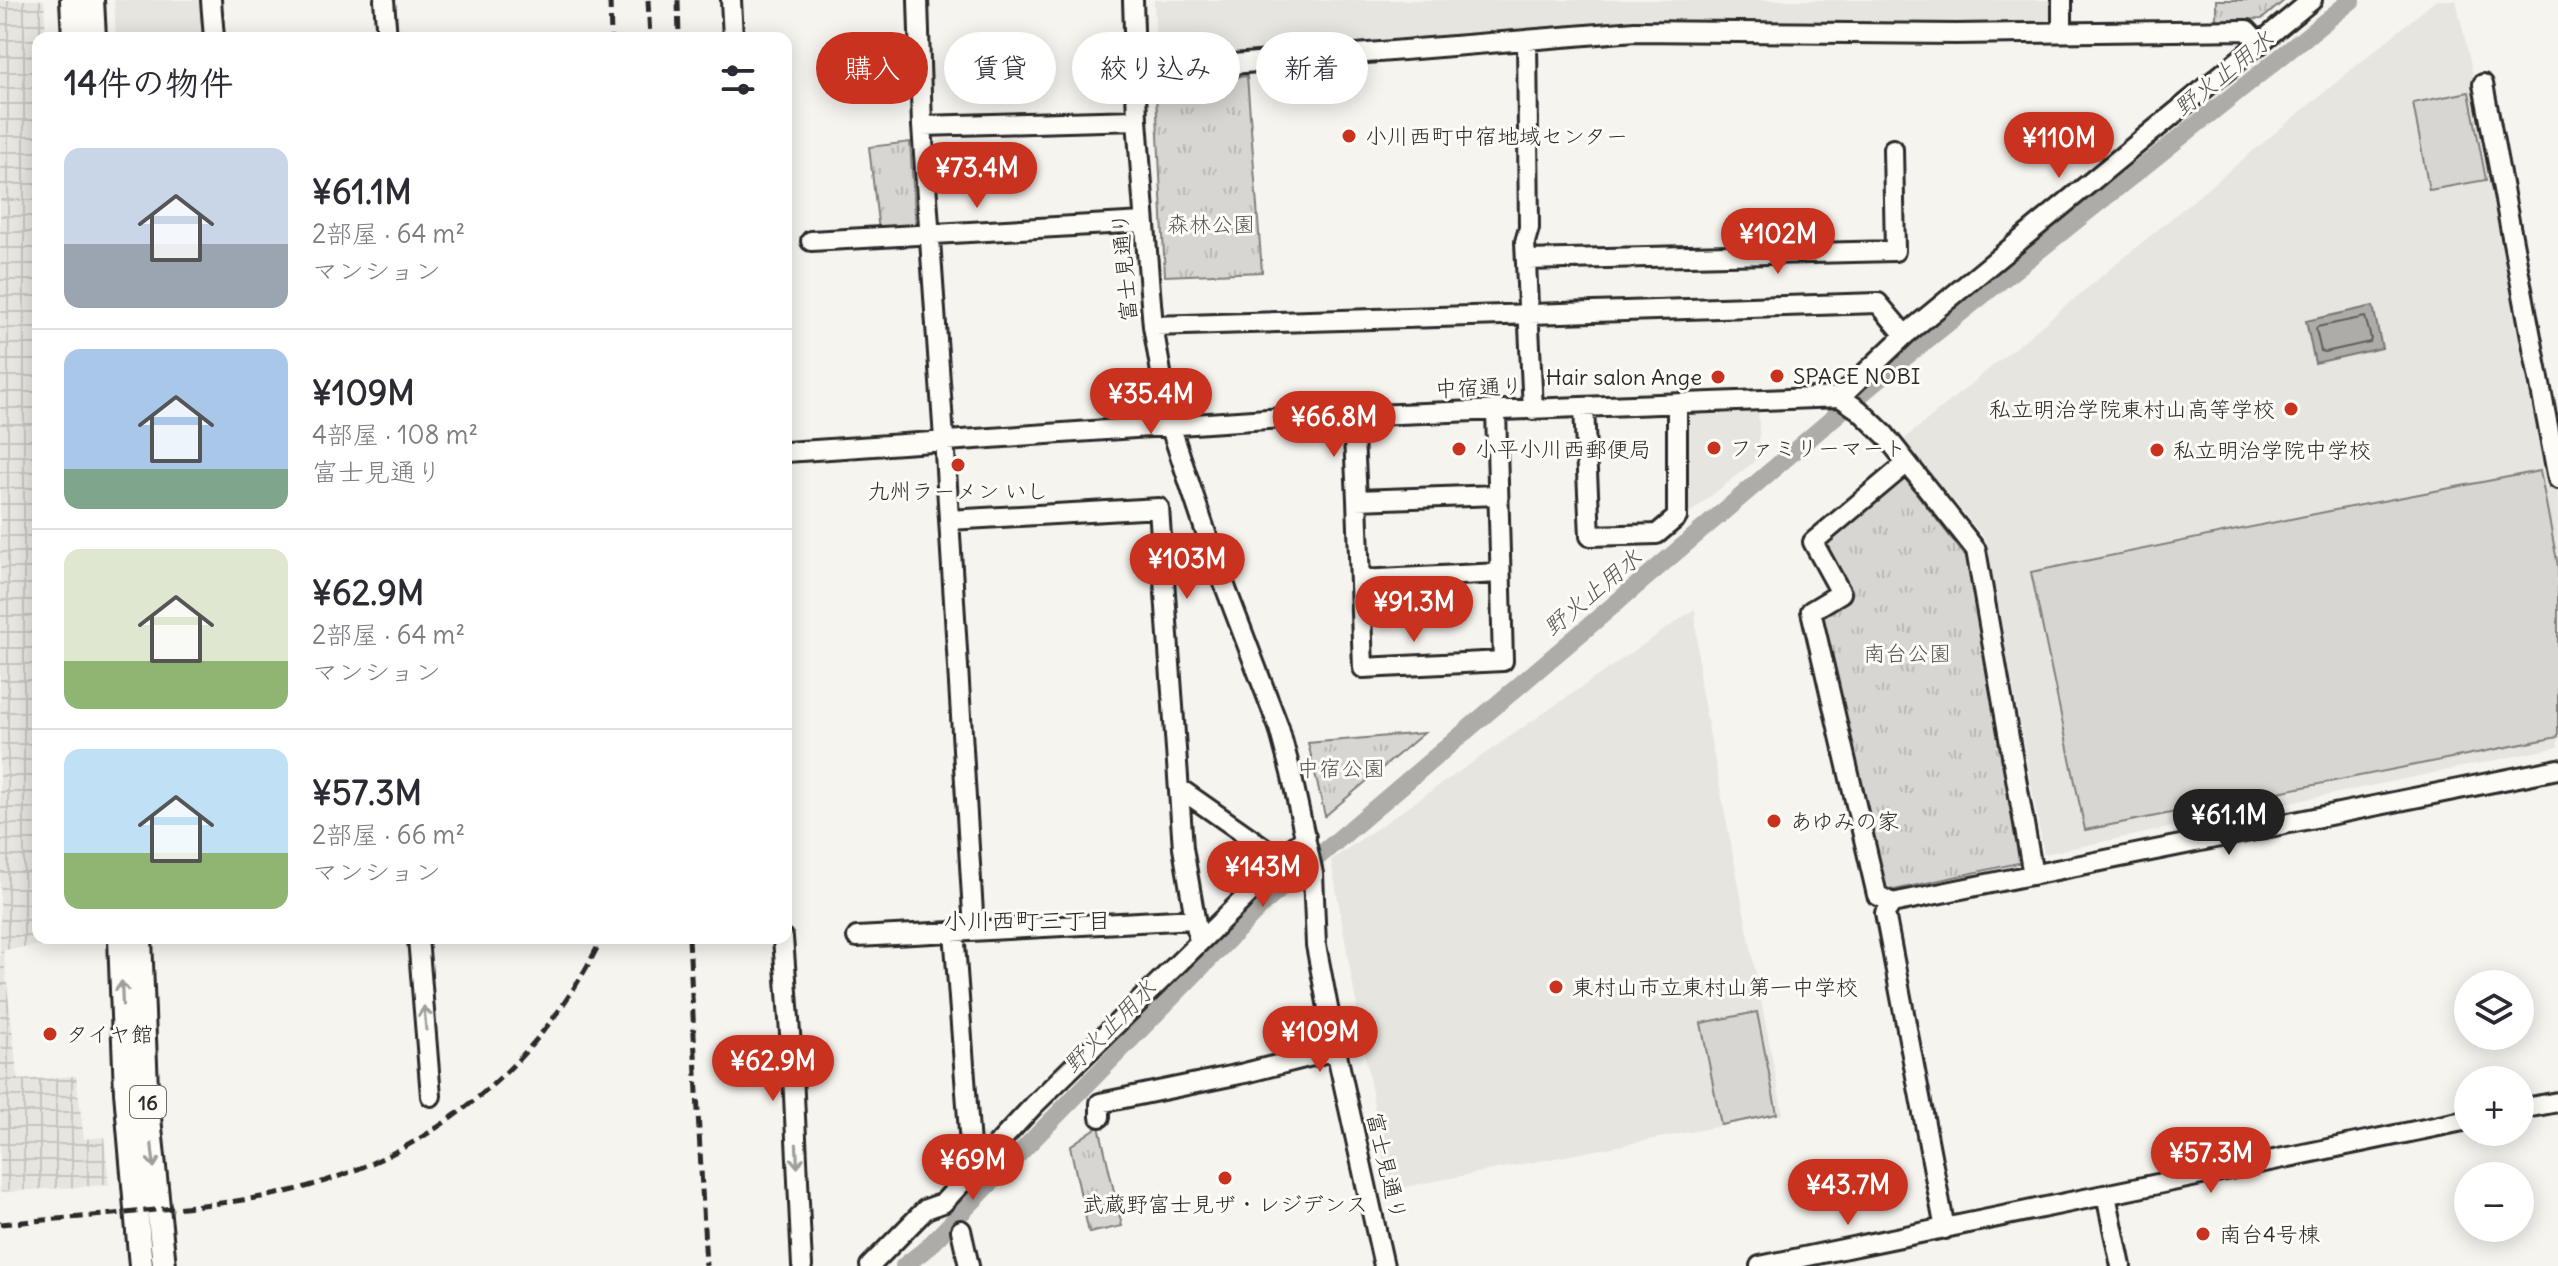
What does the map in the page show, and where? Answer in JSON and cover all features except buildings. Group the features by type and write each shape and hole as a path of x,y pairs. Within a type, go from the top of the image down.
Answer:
{"main road":[{"path":"72,0 74,32"},
{"path":"92,0 94,32"},
{"name":"16","path":"120,944 126,1092 141,1266"},
{"name":"16","path":"140,944 146,1088 164,1266"}],"street":[{"path":"211,0 214,32"},
{"path":"384,0 387,32"},
{"path":"731,0 733,32"},
{"path":"918,0 922,126 974,930"},
{"name":"富士見通り","path":"1133,0 1134,32"},
{"path":"2062,0 2062,31"},
{"path":"2033,875 1976,550 1885,435 1848,402 1905,335 2312,0"},
{"path":"1240,63 1635,31 1943,34 2247,30 2260,44"},
{"path":"1527,40 1529,228 1525,242 1533,410"},
{"path":"2483,84 2558,479"},
{"name":"富士見通り","path":"1137,104 1153,326 1170,425 1210,546 1279,728 1313,874 1316,945 1336,1050 1384,1266"},
{"path":"922,126 1137,120"},
{"path":"1526,260 1895,251 1893,149"},
{"path":"811,241 1144,222"},
{"path":"1153,326 1878,303 1905,335"},
{"name":"中宿通り","path":"792,452 1170,425 1353,416 1677,404 1848,402"},
{"path":"1584,407 1590,536 1657,534 1677,517 1677,404"},
{"path":"1353,416 1363,668 1503,661 1496,411"},
{"path":"1907,463 1813,542 1841,593 1811,611 1877,895 1892,903 2558,769"},
{"path":"1357,500 1498,495"},
{"path":"949,520 1159,508 1183,848 1199,942"},
{"path":"1360,580 1500,573"},
{"path":"1179,788 1277,855"},
{"path":"1277,855 1307,842"},
{"path":"870,1266 926,1209 943,1203 1034,1105 1277,866 1277,855"},
{"path":"1892,903 1885,913 1945,1229"},
{"path":"857,937 1195,919"},
{"path":"954,931 972,1172"},
{"path":"418,944 431,1096"},
{"path":"783,944 802,1266"},
{"path":"1100,1117 1100,1103 1245,1073 1336,1050"},
{"path":"2534,1106 2558,1102"},
{"path":"1760,1266 2454,1123"},
{"path":"2106,1195 2121,1266"},
{"path":"961,1230 969,1266"},
{"path":"1861,1246 1865,1266"}],"shaded area":[{"path":"0,0 44,0 46,32 32,32 32,944 56,944 3,950 18,1080 76,1076 84,1139 104,1137 109,1185 0,1192"},
{"path":"114,0 205,0 208,32 116,32"},
{"path":"1154,0 2055,0 2055,15 2046,22 1647,23 1368,43 1368,32 1256,32 1256,52 1240,53 1240,32 1155,32"},
{"path":"2436,0 2456,0 2514,252 2558,485 2558,747 2044,854 1986,540 1903,440"},
{"path":"1758,407 1760,457 1687,515 1683,513 1685,410"},
{"name":"東村山市立東村山第一中学校","path":"1695,609 1700,684 1783,1114 1389,1190 1331,860"}],"green space":[{"path":"2216,0 2285,0 2262,19 2216,20"},
{"name":"森林公園","path":"1247,76 1262,272 1165,276 1156,104 1240,104 1240,77"},
{"path":"2469,92 2486,180 2429,190 2413,103"},
{"path":"910,142 916,228 879,231 869,147"},
{"path":"2540,471 2558,566 2558,737 2085,830 2031,572"},
{"name":"南台公園","path":"1902,475 1969,561 2023,862 1894,890 1883,887 1819,616 1850,597 1821,545"},
{"name":"中宿公園","path":"1424,733 1325,816 1308,743"},
{"path":"1757,1012 1777,1114 1721,1125 1701,1023"},
{"path":"1099,1126 1122,1226 1089,1233 1070,1146"}],"water":[{"path":"2373,306 2382,348 2315,363 2306,321"}],"waterway":[{"name":"野火止用水","path":"904,1266 926,1249 1264,903 1893,367 2352,0"}],"railway":[{"path":"610,0 611,32"},
{"path":"648,0 650,32"},
{"path":"678,0 679,32"},
{"path":"0,1224 273,1195 357,1169 402,1149 482,1094 517,1061 578,982 599,944"},
{"path":"689,944 706,1266"}],"place":[{"name":"小川西町中宿地域センター","path":"1349,136"},
{"name":"SPACE NOBI","path":"1777,376"},
{"name":"Hair salon Ange","path":"1718,377"},
{"name":"私立明治学院東村山高等学校","path":"2291,409"},
{"name":"ファミリーマート","path":"1714,448"},
{"name":"小平小川西郵便局","path":"1459,449"},
{"name":"私立明治学院中学校","path":"2157,450"},
{"name":"九州ラーメン いし","path":"958,465"},
{"name":"あゆみの家","path":"1774,821"},
{"name":"東村山市立東村山第一中学校","path":"1556,987"},
{"name":"タイヤ館","path":"50,1034"},
{"name":"武蔵野富士見ザ・レジデンス","path":"1225,1178"},
{"name":"南台4号棟","path":"2203,1234"}],"district":[{"name":"小川西町三丁目","path":"1027,920"}]}
